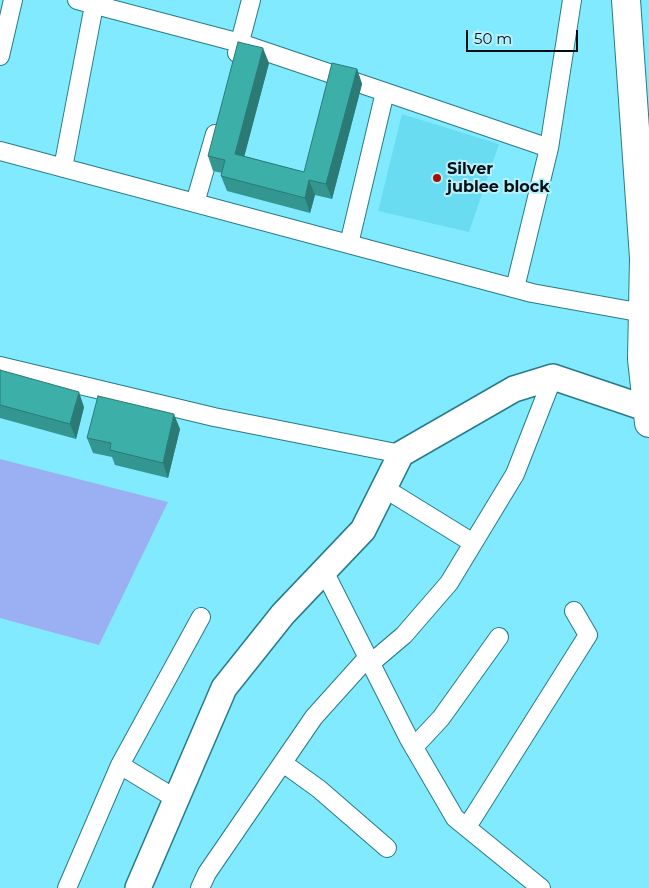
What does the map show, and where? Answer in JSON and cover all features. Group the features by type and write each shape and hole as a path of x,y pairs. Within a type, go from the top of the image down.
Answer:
{"main road":[{"path":"626,0 644,258 643,313 648,416"}],"street":[{"path":"0,56 13,0"},
{"path":"232,71 251,0"},
{"path":"516,288 549,148 572,0"},
{"path":"63,168 89,1 240,43 549,148"},
{"path":"349,244 385,92"},
{"path":"195,203 219,118"},
{"path":"0,151 516,288 643,313"},
{"path":"0,366 214,417 401,454"},
{"path":"200,888 208,873 314,717 369,660 404,635 449,583 515,474 552,377"},
{"path":"138,888 224,688 283,614 363,530 401,454 514,389 552,377 648,416"},
{"path":"384,488 473,543"},
{"path":"324,571 414,747 456,818 541,888"},
{"path":"467,827 588,635 574,611"},
{"path":"67,888 120,765 201,617"},
{"path":"414,747 442,718 499,637"},
{"path":"283,763 318,789 387,848"},
{"path":"120,765 176,799"}],"shaded area":[{"name":"Silver jublee block","path":"402,114 499,144 469,232 378,211"},
{"path":"0,459 168,502 99,645 0,618"}],"building":[{"path":"238,42 263,48 235,154 304,172 332,63 357,69 326,184 309,180 305,198 221,176 225,160 208,156"},
{"path":"0,370 79,392 70,424 0,405"},
{"path":"98,396 174,414 163,463 110,450 111,443 87,438"}],"place":[{"name":"Silver jublee block","path":"437,178"}]}
